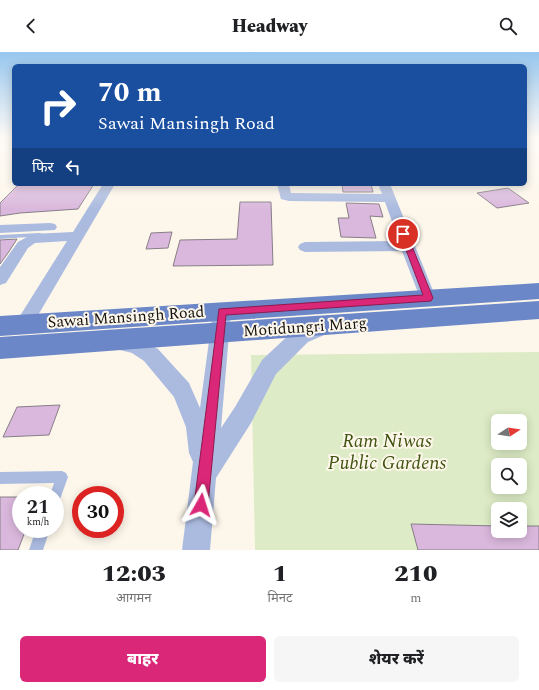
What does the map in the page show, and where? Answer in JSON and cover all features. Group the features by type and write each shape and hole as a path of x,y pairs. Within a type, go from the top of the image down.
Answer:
{"main road":[{"name":"Sawai Mansingh Road","path":"0,326 24,324 221,322 428,298 539,291"},
{"name":"Motidungri Marg","path":"0,348 113,340 221,322 332,325 539,310"}],"street":[{"path":"24,324 108,186"},
{"path":"283,186 283,194 289,197 390,198"},
{"path":"385,186 428,298"},
{"path":"0,229 80,232"},
{"path":"0,279 23,245 32,239 80,232"},
{"path":"304,247 408,246"},
{"path":"196,550 221,322"},
{"path":"204,475 243,415 269,367 301,336 332,325"},
{"path":"113,340 137,346 151,355 182,390 197,427 204,475"}],"lane":[{"path":"0,237 80,232"},
{"path":"0,478 62,477 59,486"},
{"path":"36,550 40,538"}],"green space":[{"name":"Ram Niwas Public Gardens","path":"539,352 539,550 255,550 251,355"}],"building":[{"path":"17,186 93,186 78,209 20,213 0,216 0,203"},
{"path":"342,186 372,186 373,192 343,192"},
{"path":"508,188 529,203 497,208 477,193"},
{"path":"240,202 271,202 273,265 173,266 180,240 237,239"},
{"path":"346,203 379,204 383,217 370,216 376,238 341,237 338,218 349,218"},
{"path":"172,232 168,248 146,249 151,233"},
{"path":"17,239 8,253 0,264 0,240"},
{"path":"60,405 49,435 3,437 17,407"},
{"path":"0,497 12,497 12,538 23,538 18,550 0,550"},
{"path":"411,524 491,526 491,538 527,538 527,526 539,526 539,550 418,550"}],"route":[{"path":"201,505 222,311 428,298 403,234"}]}
